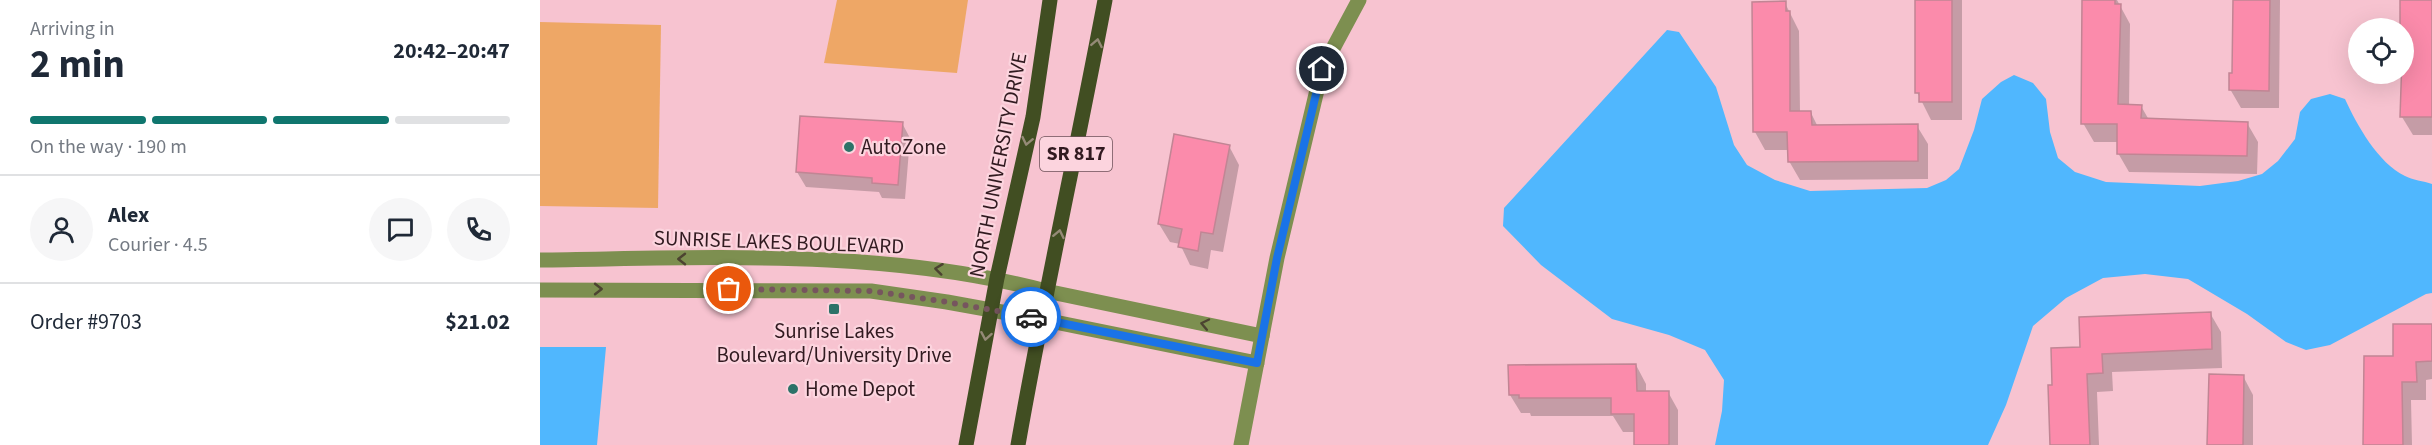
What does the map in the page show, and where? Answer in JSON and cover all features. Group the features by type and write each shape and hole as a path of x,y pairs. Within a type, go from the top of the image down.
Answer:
{"main road":[{"name":"NORTH UNIVERSITY DRIVE","path":"966,445 997,278 1033,117 1050,0"},
{"name":"SR 817","path":"1018,445 1046,291 1106,0"}],"street":[{"path":"1241,445 1277,258 1322,69 1359,0"},
{"name":"SUNRISE LAKES BOULEVARD","path":"540,260 870,261 997,278 1046,291 1262,336"},
{"path":"540,290 843,289 871,291 991,309 1257,363"}],"shaded area":[{"path":"837,0 968,0 957,73 824,63"},
{"path":"540,22 661,25 658,208 540,206"}],"water":[{"path":"1667,30 1679,32 1716,87 1734,145 1747,165 1775,180 1810,191 1927,188 1946,180 1959,169 1974,130 1982,99 2001,82 2014,75 2033,83 2046,99 2050,132 2058,158 2075,172 2106,182 2200,186 2238,181 2262,174 2278,161 2295,139 2300,112 2311,99 2330,94 2345,99 2369,142 2386,162 2408,177 2432,184 2432,293 2426,294 2330,345 2306,350 2286,342 2247,314 2188,279 2145,274 2103,278 2066,298 2033,326 2006,405 1988,445 1715,445 1722,411 1724,380 1705,350 1669,335 1612,319 1541,265 1503,226 1504,208"},
{"path":"540,347 606,347 597,445 540,445"}],"building":[{"path":"1915,0 1952,0 1952,102 1919,102 1919,93 1915,93"},
{"path":"2082,0 2115,0 2115,4 2121,4 2118,104 2142,105 2141,118 2248,122 2247,156 2117,154 2117,124 2081,124"},
{"path":"2233,0 2270,0 2269,91 2229,90 2229,73 2232,73"},
{"path":"2400,0 2432,0 2432,117 2400,117 2401,84 2414,84 2414,18 2400,18"},
{"path":"1786,1 1786,11 1790,11 1790,111 1811,111 1812,125 1918,124 1918,161 1788,162 1787,132 1753,132 1752,2"},
{"name":"AutoZone","path":"800,116 903,122 898,185 872,183 872,178 796,172"},
{"path":"1174,134 1230,145 1213,234 1201,232 1198,251 1178,247 1182,229 1158,224"},
{"path":"2211,312 2212,349 2102,354 2103,373 2087,374 2090,445 2050,445 2048,385 2052,385 2051,348 2080,347 2079,317"},
{"path":"2393,324 2432,324 2432,361 2416,362 2417,382 2402,382 2403,445 2363,445 2364,356 2393,356"},
{"path":"1636,364 1637,391 1669,391 1669,445 1634,445 1634,414 1611,414 1611,398 1519,398 1519,395 1509,395 1508,365"},
{"path":"2209,374 2244,375 2243,445 2207,445"}],"way so far":[{"path":"729,289 871,291 1031,317"}],"place":[{"name":"AutoZone","path":"849,147"},
{"name":"Sunrise Lakes Boulevard/University Drive","path":"834,309"},
{"name":"Home Depot","path":"793,389"}],"route":[{"path":"1031,317 1257,363 1277,258 1322,69"}]}
